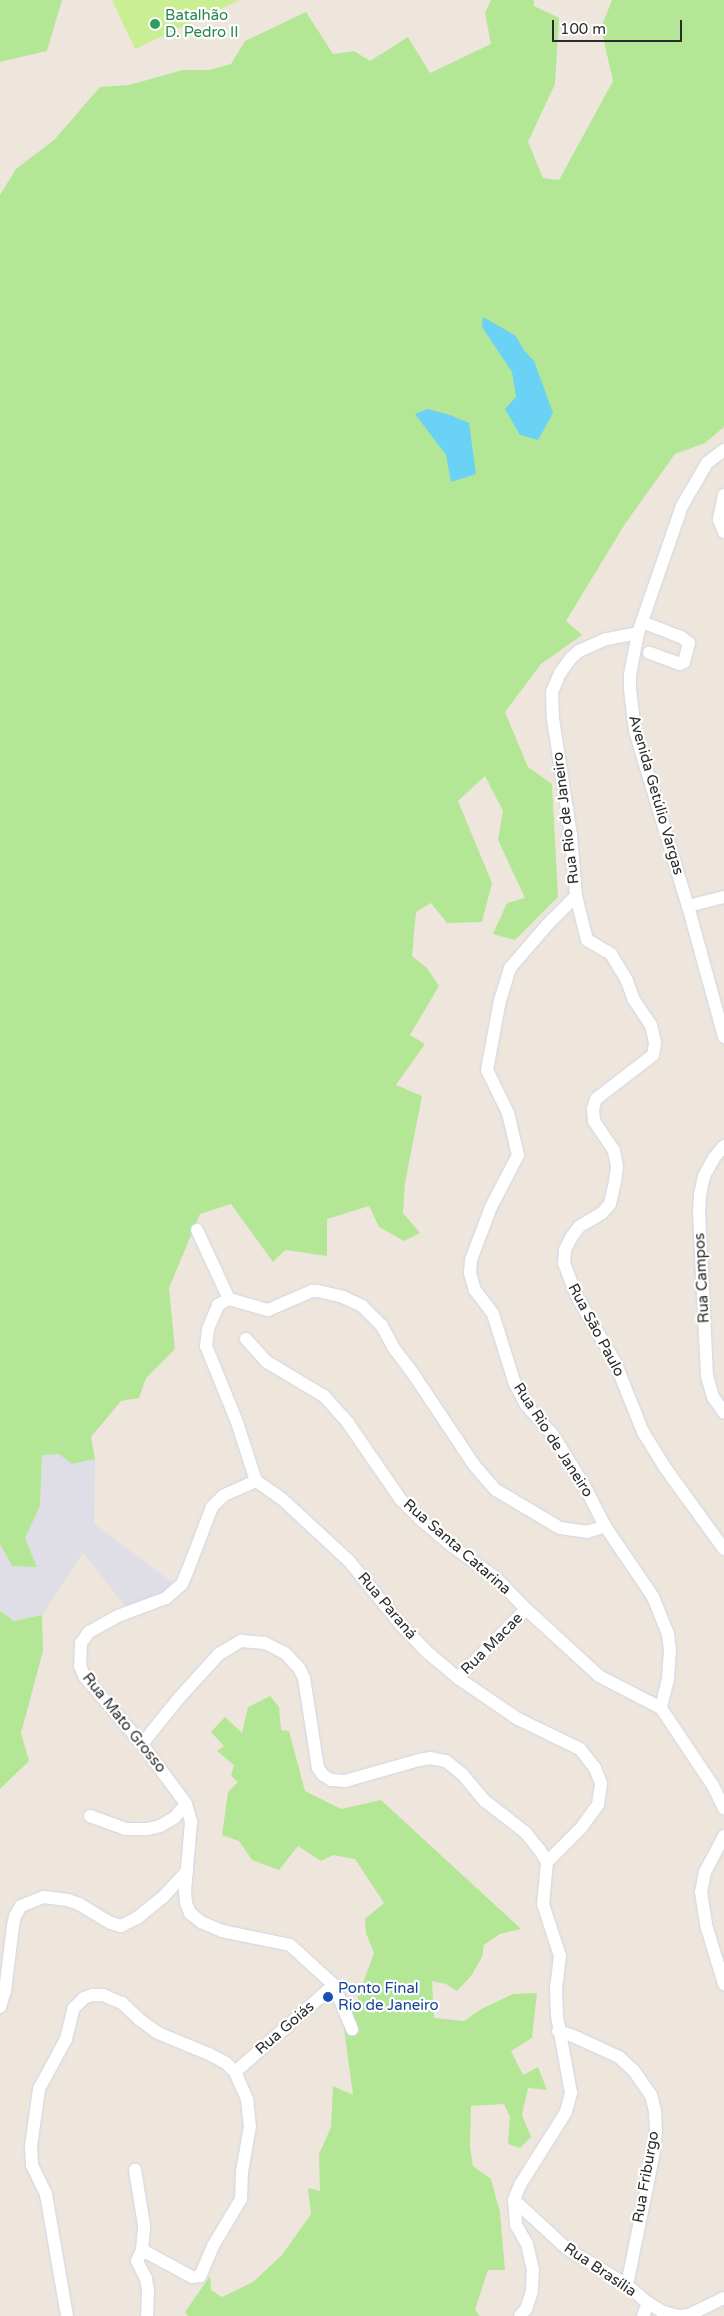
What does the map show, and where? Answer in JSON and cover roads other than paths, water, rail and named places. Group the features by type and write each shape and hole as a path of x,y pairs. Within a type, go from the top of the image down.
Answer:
{"street":[{"name":"Avenida Getúlio Vargas","path":"724,450 707,464 688,492 640,628 630,674 631,708 635,731 688,906 724,1037"},
{"path":"723,502 720,519 724,532"},
{"path":"640,628 681,636 689,643 684,662 680,664 649,653"},
{"name":"Rua Rio de Janeiro","path":"640,628 606,639 579,651 560,673 552,692 552,719 571,835 576,896 548,924 510,968 500,1000 487,1070 508,1112 518,1155 500,1187 469,1267 473,1284 493,1314 515,1384 526,1404 553,1435 585,1487 605,1526 654,1598 668,1634 670,1650 668,1679 661,1708"},
{"name":"Rua São Paulo","path":"576,896 587,940 611,954 627,982 634,1000 652,1025 655,1043 653,1055 596,1099 593,1109 594,1121 614,1151 617,1167 615,1182 610,1204 602,1214 579,1227 565,1250 564,1263 576,1295 615,1362 643,1432 666,1469 724,1549"},
{"path":"688,906 724,897"},
{"name":"Rua Campos","path":"724,1146 714,1158 704,1176 699,1212 708,1376 713,1397 724,1413"},
{"path":"196,1230 229,1299"},
{"path":"256,1481 237,1422 206,1346 208,1329 218,1305 229,1299 268,1310 312,1291 318,1291 344,1296 362,1306 382,1326 393,1347 474,1465 496,1490 560,1528 587,1532 605,1526"},
{"name":"Rua Santa Catarina","path":"246,1339 267,1362 324,1396 348,1423 401,1500 452,1546 495,1576 526,1610 599,1676 661,1708"},
{"name":"Rua Paraná","path":"256,1481 282,1499 349,1561 412,1638 458,1678 518,1719 580,1749 599,1775 600,1798 594,1812 547,1862"},
{"name":"Rua Mato Grosso","path":"256,1481 223,1496 212,1507 182,1584 166,1598 96,1627 84,1637 81,1643 79,1659 82,1672 142,1744 186,1804 191,1822 185,1890 187,1908 201,1922 222,1931 290,1945 334,1985"},
{"name":"Rua Macae","path":"458,1678 526,1610"},
{"path":"142,1744 212,1660 227,1648 241,1641 272,1645 293,1660 304,1678 314,1748 318,1768 323,1775 331,1780 345,1781 430,1758 446,1761 463,1775 485,1802 524,1832 547,1862 543,1904 560,1956 556,1989 558,2032 569,2072 571,2093 568,2106 557,2129 520,2186 514,2200 516,2225 527,2244 533,2269 532,2291 526,2309 520,2316"},
{"path":"661,1708 713,1786 724,1809"},
{"path":"90,1816 125,1829 148,1830 174,1818 186,1804"},
{"path":"724,1836 705,1872 701,1892 707,1928 724,1984"},
{"path":"0,2006 5,1991 14,1916 21,1906 43,1898 68,1900 79,1904 111,1923 121,1926 137,1918 163,1897 187,1871"},
{"path":"334,1985 352,2030"},
{"name":"Rua Goiás","path":"235,2072 334,1985"},
{"path":"67,2316 46,2194 30,2157 39,2089 66,2039 74,2008 84,1998 92,1995 103,1995 115,2000 151,2029 209,2054 235,2072 247,2099 250,2126 242,2172 241,2199 213,2246 202,2273 196,2278 142,2250"},
{"name":"Rua Friburgo","path":"558,2032 580,2039 619,2057 634,2071 650,2094 655,2111 656,2130 653,2157 627,2285"},
{"path":"134,2170 144,2225 142,2250 137,2261 146,2279 148,2290 147,2316"},
{"name":"Rua Brasília","path":"514,2200 566,2248 627,2285 648,2303 668,2314 684,2316 695,2313 724,2298"},
{"path":"643,2316 648,2303"}],"water":[{"path":"483,317 516,336 523,349 534,361 553,413 538,440 520,435 505,409 516,397 512,372 482,327"},
{"path":"427,409 450,415 469,423 476,474 451,482 446,455 415,414"}],"place":[{"name":"Batalhão D. Pedro II","path":"155,24"},
{"name":"Ponto Final Rio de Janeiro","path":"328,1997"}]}
